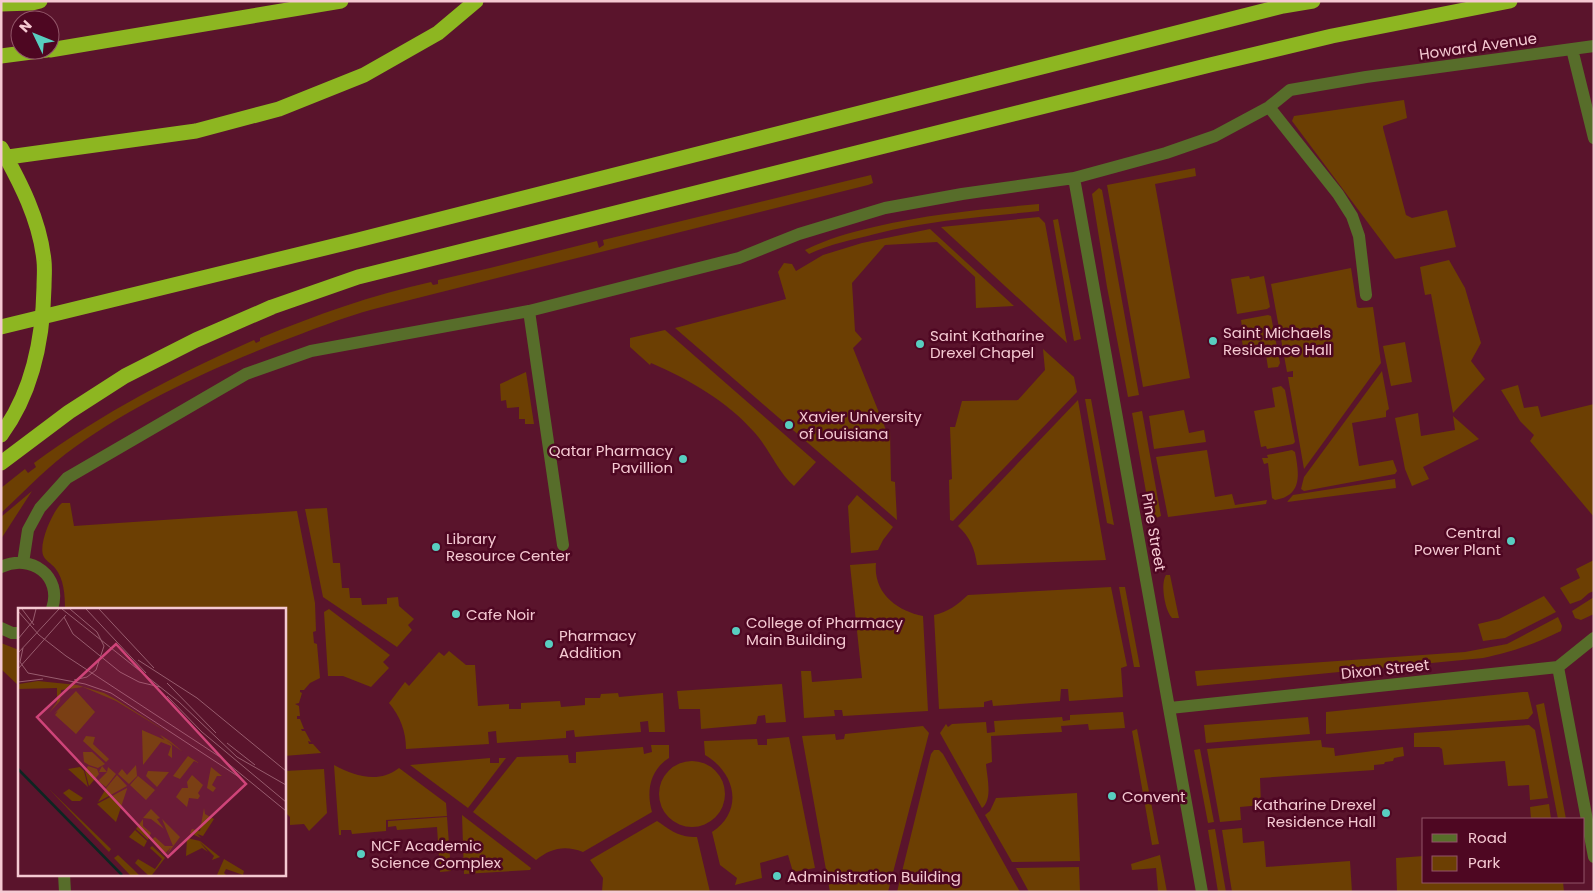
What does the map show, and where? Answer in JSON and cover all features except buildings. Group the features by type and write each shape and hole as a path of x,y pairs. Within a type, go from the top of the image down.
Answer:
{"highway":[{"path":"1,4 40,1"},
{"path":"60,48 341,1"},
{"path":"1,158 196,131 279,109 364,75 438,33 476,1"},
{"path":"1,327 358,240 1283,6 1313,1"},
{"path":"1,463 69,412 134,372 196,340 272,307 358,277 1248,56 1332,36 1510,1"},
{"path":"1,148 22,184 36,226 44,261 43,314 35,363 14,418 1,435"}],"street":[{"name":"Howard Avenue","path":"24,562 28,530 40,508 67,478 246,374 311,351 529,311 739,258 799,234 885,208 962,194 1074,178 1166,153 1214,136 1269,107 1290,90 1366,77 1594,46"},
{"path":"1572,49 1594,138"},
{"path":"1269,107 1338,194 1352,216 1360,236 1366,295"},
{"name":"Pine Street","path":"1074,178 1202,892"},
{"path":"529,311 563,545"},
{"path":"1,567 12,563 24,562 44,572 51,581 55,592 52,608"},
{"path":"1,628 12,633 18,633"},
{"path":"1594,638 1558,667 1594,857"},
{"name":"Dixon Street","path":"1170,708 1558,667"},
{"path":"64,876 65,892"}],"green space":[{"path":"1404,100 1407,118 1383,126 1383,128 1406,215 1412,218 1447,210 1456,247 1395,259 1292,121 1294,116"},
{"path":"1195,168 1196,176 1155,184 1190,378 1143,387 1107,185"},
{"path":"871,175 873,183 868,185 374,309 277,343 199,376 148,402 98,431 46,470 1,513 1,488 25,469 28,473 36,467 34,463 86,427 168,381 254,340 256,343 260,341 260,338 302,321 387,293 431,282 433,285 438,284 438,280 597,241 599,248 604,245 603,240"},
{"path":"1099,188 1102,190 1139,395 1128,397 1092,194"},
{"path":"1039,204 1039,211 916,225 841,242 809,254 805,250 839,236 894,222 956,212"},
{"path":"1039,217 1045,223 1067,343 941,227"},
{"path":"1058,219 1081,339 1074,341 1053,220"},
{"path":"930,229 1014,306 976,308 975,277 937,242 885,245 852,283 855,331 862,339 853,348 886,430 890,430 891,481 895,482 897,520 675,328 786,299 778,272 784,263 792,264 796,271 823,255 862,243"},
{"path":"1449,260 1465,288 1481,343 1471,361 1485,379 1453,413 1431,294 1425,295 1420,267"},
{"path":"1351,268 1357,307 1373,307 1381,363 1304,469 1288,377 1293,377 1293,371 1287,372 1271,284"},
{"path":"1249,276 1250,279 1264,276 1270,307 1237,314 1231,279"},
{"path":"1271,316 1280,363 1278,367 1268,368 1265,348 1244,352 1241,320"},
{"path":"665,330 816,462 794,486 783,474 755,433 732,411 694,384 651,363 650,365 630,347 630,338"},
{"path":"1405,342 1412,382 1391,386 1383,346"},
{"path":"1043,349 1074,377 1077,392 953,521 950,520 949,480 952,479 950,427 955,427 962,401 1018,400 1045,370"},
{"path":"1382,371 1389,409 1386,411 1386,417 1352,423 1359,466 1393,460 1397,471 1395,474 1304,491 1301,489 1304,477"},
{"path":"526,372 534,424 525,424 525,419 519,419 519,407 507,408 506,400 501,401 500,384"},
{"path":"1518,385 1524,408 1538,406 1541,417 1594,404 1594,517 1530,441 1534,435 1520,421 1501,390"},
{"path":"1281,386 1285,390 1295,442 1267,449 1266,446 1261,447 1254,411 1275,407 1272,388"},
{"path":"1085,399 1091,399 1114,525 1107,523"},
{"path":"1078,400 1106,560 977,565 971,544 966,534 958,526"},
{"path":"1184,410 1189,433 1204,430 1206,442 1154,449 1149,416"},
{"path":"1142,411 1161,516 1151,520 1132,413"},
{"path":"1418,413 1421,436 1455,430 1453,416 1479,439 1423,467 1429,479 1412,486 1405,469 1395,418"},
{"path":"1207,450 1215,497 1232,494 1235,505 1267,500 1266,504 1168,517 1156,457"},
{"path":"1292,450 1295,452 1298,475 1295,489 1284,498 1275,500 1272,498 1268,463 1264,464 1262,458 1268,458 1267,455"},
{"path":"1395,479 1396,488 1287,502 1293,495"},
{"path":"32,491 1,539 1,517"},
{"path":"857,495 893,527 878,550 851,553 848,506"},
{"path":"62,503 70,503 74,526 297,511 315,603 316,631 313,632 314,643 317,644 320,678 310,683 304,690 300,690 302,693 299,703 295,704 299,706 300,716 297,716 297,719 300,719 304,729 301,729 302,731 305,731 311,742 308,741 309,744 313,744 321,753 285,756 285,608 65,608 62,582 58,572 42,552 47,528"},
{"path":"327,508 333,563 340,563 342,588 349,588 350,598 361,598 362,605 387,604 387,598 398,597 399,606 414,619 408,625 412,630 397,647 323,597 305,509"},
{"path":"1594,560 1594,591 1581,600 1570,604 1560,588 1580,578 1576,569"},
{"path":"876,563 878,583 889,599 904,610 923,616 928,711 843,716 842,710 834,710 835,716 804,718 801,671 811,671 812,682 862,678 850,565"},
{"path":"1166,575 1170,575 1179,618 1172,618 1169,615 1165,604 1163,585"},
{"path":"1111,587 1127,666 1121,668 1123,697 1069,701 1068,689 1061,689 1060,701 993,706 992,700 984,702 984,707 939,709 934,615 952,608 968,595"},
{"path":"1119,587 1125,587 1140,667 1134,667"},
{"path":"1544,596 1556,612 1505,638 1483,641 1478,624 1499,619"},
{"path":"1594,597 1594,614 1581,620 1575,618 1572,611"},
{"path":"329,609 390,655 383,662 389,668 371,687 343,676 328,676 324,612"},
{"path":"1558,617 1562,626 1561,631 1523,647 1483,658 1197,686 1195,671 1465,652 1507,644"},
{"path":"1,643 18,650 18,685 1,669"},
{"path":"449,651 466,665 475,665 478,706 509,704 509,709 521,709 521,703 560,701 561,707 585,705 585,698 600,698 601,694 618,693 619,697 663,693 665,732 649,732 648,721 640,722 641,732 575,737 574,730 566,731 566,738 497,743 496,731 488,732 489,744 406,749 402,724 389,703 405,682 409,686 439,652 444,656"},
{"path":"782,684 786,722 766,723 765,715 758,716 756,724 701,729 700,709 679,709 677,691"},
{"path":"1528,692 1533,713 1528,719 1326,734 1326,712"},
{"path":"1544,703 1566,818 1558,818 1536,705"},
{"path":"1123,712 1125,728 1089,730 1088,724 1061,726 1062,732 991,736 992,762 986,764 988,794 982,808 940,733 946,724 948,727 952,724 986,722 987,733 995,732 994,721 1062,717 1063,721 1070,720 1070,715"},
{"path":"1308,717 1310,734 1206,743 1204,725"},
{"path":"1529,725 1535,730 1548,798 1530,800 1529,785 1508,786 1505,761 1444,765 1442,749 1439,747 1414,747 1414,733"},
{"path":"923,726 929,733 888,892 830,892 802,736 835,734 836,740 844,739 845,734"},
{"path":"1137,729 1159,844 1152,845 1132,731"},
{"path":"789,737 815,868 793,872 788,855 760,863 762,878 735,885 737,878 720,865 712,832 729,814 732,792 724,772 705,755 704,741 757,739 758,745 767,745 767,739"},
{"path":"1321,740 1322,747 1334,748 1335,756 1403,747 1404,756 1394,758 1393,761 1385,762 1384,764 1374,765 1374,770 1260,778 1261,805 1240,807 1241,820 1220,822 1207,749"},
{"path":"651,745 669,745 669,758 657,769 651,782 649,796 652,812 583,852 564,848 558,849 536,860 473,812 517,757 568,755 569,763 576,763 576,752 643,747 644,754 652,752"},
{"path":"1200,749 1214,822 1208,823 1194,750"},
{"path":"934,750 939,750 943,754 1020,892 897,892 931,754"},
{"path":"490,758 490,763 499,763 499,758 506,758 468,808 410,765"},
{"path":"692,761 705,764 715,771 722,781 725,794 722,807 715,817 705,824 692,827 679,824 669,817 662,807 659,794 662,781 669,771 679,764"},
{"path":"334,765 366,777 383,776 399,768 446,803 447,816 386,820 386,831 352,834 351,830 341,830 341,835 339,835"},
{"path":"324,769 327,813 309,831 304,824 290,825 290,817 285,812 285,771"},
{"path":"1077,793 1080,861 1012,862 985,815 990,811 996,798"},
{"path":"1549,804 1551,818 1531,818 1530,807"},
{"path":"462,815 531,868 530,870 464,874"},
{"path":"447,817 451,871 440,872 437,827 397,830 396,826 388,827 388,821"},
{"path":"657,821 680,835 697,837 710,892 602,892 603,878 590,860"},
{"path":"1242,828 1243,843 1264,841 1266,867 1350,861 1352,892 1232,892 1222,830"},
{"path":"1215,829 1226,892 1218,892 1208,830"},
{"path":"1160,855 1167,892 1158,892 1156,868 1132,870 1131,864"},
{"path":"1422,856 1422,883 1563,883 1564,892 1397,892 1396,858"},
{"path":"1079,867 1080,892 1029,892 1016,868"}],"place":[{"name":"Saint Michaels Residence Hall","path":"1213,341"},
{"name":"Saint Katharine Drexel Chapel","path":"920,344"},
{"name":"Xavier University of Louisiana","path":"789,425"},
{"name":"Qatar Pharmacy Pavillion","path":"683,459"},
{"name":"Central Power Plant","path":"1511,541"},
{"name":"Library Resource Center","path":"436,547"},
{"name":"Cafe Noir","path":"456,614"},
{"name":"College of Pharmacy Main Building","path":"736,631"},
{"name":"Pharmacy Addition","path":"549,644"},
{"name":"Convent","path":"1112,796"},
{"name":"Katharine Drexel Residence Hall","path":"1386,813"},
{"name":"NCF Academic Science Complex","path":"361,854"},
{"name":"Administration Building","path":"777,876"}]}
